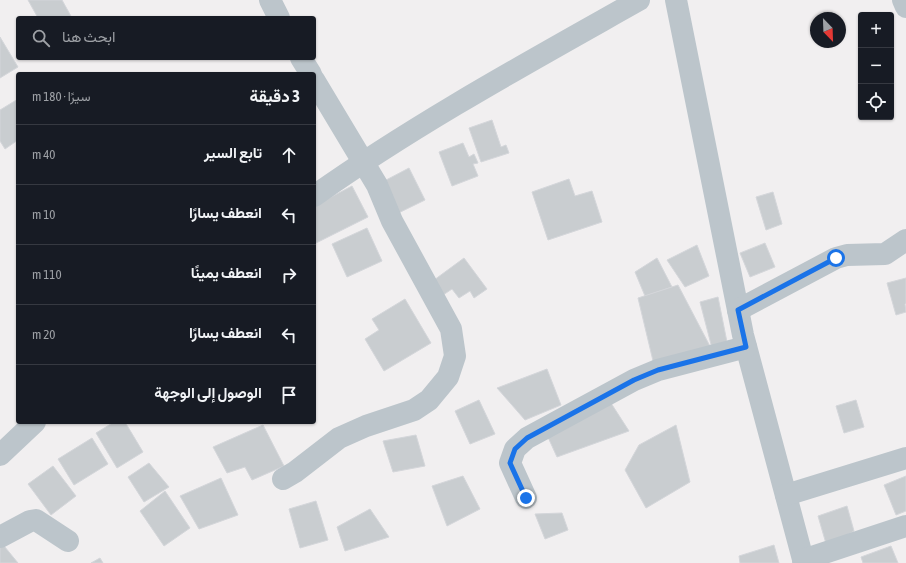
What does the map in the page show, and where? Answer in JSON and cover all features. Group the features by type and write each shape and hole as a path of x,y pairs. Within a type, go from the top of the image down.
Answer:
{"street":[{"path":"270,0 278,16"},
{"path":"316,195 362,162 540,55 639,0"},
{"path":"676,0 746,347 803,562 906,526"},
{"path":"903,0 906,7"},
{"path":"302,60 309,72"},
{"path":"283,479 295,472 339,438 366,426 414,410 429,400 448,376 455,356 451,329 392,221 377,185 316,83"},
{"path":"738,310 836,258 847,255 885,254 906,240"},
{"path":"526,498 510,463 515,449 527,438 634,380 652,372 746,347"},
{"path":"0,455 34,424"},
{"path":"786,495 906,458"},
{"path":"0,537 30,521 36,520 68,541"}],"building":[{"path":"28,0 62,0 71,16 37,16"},
{"path":"0,37 18,67 0,78"},
{"path":"16,100 16,141 5,149 0,141 0,110"},
{"path":"492,120 501,147 506,145 509,153 481,162 469,128"},
{"path":"463,143 469,157 474,154 478,163 473,164 478,176 452,186 439,152"},
{"path":"409,168 425,200 382,221 369,189"},
{"path":"569,179 575,196 592,191 602,222 548,240 532,192"},
{"path":"352,186 368,217 316,243 316,205"},
{"path":"773,192 782,224 766,230 756,197"},
{"path":"367,228 382,261 347,277 332,244"},
{"path":"765,243 775,267 750,277 740,253"},
{"path":"697,245 709,276 685,287 667,260"},
{"path":"464,258 487,289 474,298 470,291 459,298 452,289 440,297 430,283"},
{"path":"657,258 672,287 645,296 635,272"},
{"path":"906,278 906,312 896,315 887,283"},
{"path":"678,285 713,352 654,365 638,298"},
{"path":"718,297 727,342 713,352 700,302"},
{"path":"405,299 431,343 384,371 365,339 379,330 372,319"},
{"path":"547,369 561,405 525,420 497,388"},
{"path":"479,400 495,434 470,444 455,411"},
{"path":"609,400 629,431 557,457 547,435"},
{"path":"856,400 864,427 844,433 836,406"},
{"path":"111,424 126,424 143,452 117,468 96,433"},
{"path":"263,425 284,466 252,480 245,467 227,473 213,447"},
{"path":"676,425 690,482 646,508 625,470 639,445"},
{"path":"416,435 425,466 393,472 383,441"},
{"path":"92,438 108,464 74,485 58,459"},
{"path":"149,463 169,487 144,502 128,477"},
{"path":"53,466 76,496 51,515 28,484"},
{"path":"463,476 480,509 447,526 432,486"},
{"path":"906,476 906,511 896,515 884,485"},
{"path":"221,478 238,515 199,529 180,496"},
{"path":"165,491 190,528 164,546 140,511"},
{"path":"316,501 328,540 300,548 289,509"},
{"path":"847,506 854,531 827,547 818,516"},
{"path":"370,509 389,537 345,551 337,527"},
{"path":"562,513 568,530 545,539 535,514"},
{"path":"0,541 18,563 0,563"},
{"path":"774,545 779,563 740,563 739,556"},
{"path":"891,546 898,563 863,563 861,557"},
{"path":"100,558 103,563 91,563"}],"route":[{"path":"526,498 510,463 515,449 527,438 634,380 658,370 746,347 738,310 836,258"}]}
